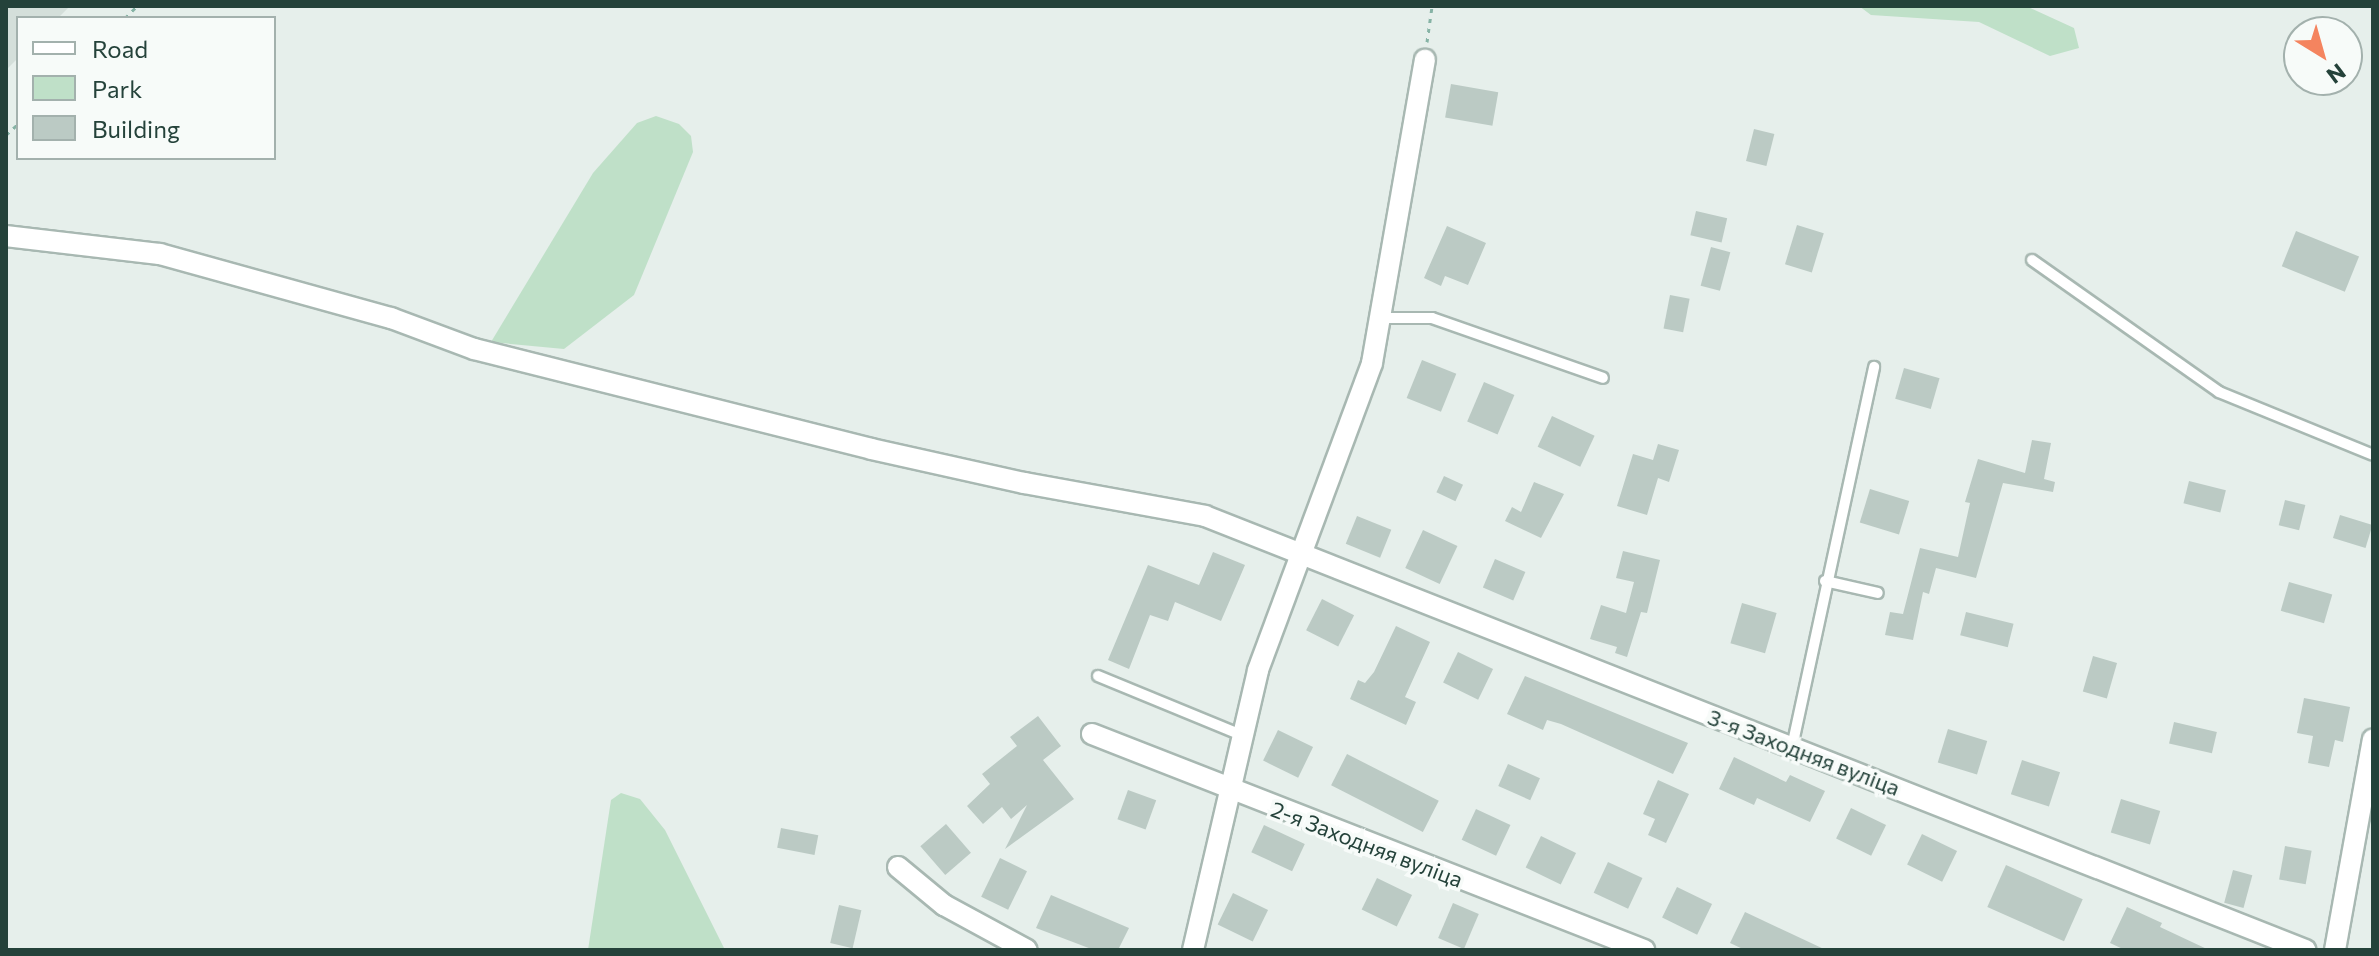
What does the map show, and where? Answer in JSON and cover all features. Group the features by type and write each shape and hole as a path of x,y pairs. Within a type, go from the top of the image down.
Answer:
{"street":[{"path":"1193,950 1227,791 1258,670 1372,363 1425,60"},
{"name":"3-я Заходняя вуліца","path":"6,236 160,254 391,318 474,349 871,449 1205,516 2305,950"},
{"name":"2-я Заходняя вуліца","path":"1092,734 1227,791 1644,950"},
{"path":"2336,942 2373,739"},
{"path":"898,867 944,905 1027,950"}],"lane":[{"path":"2032,260 2219,392 2373,455"},
{"path":"1380,318 1432,318 1603,378"},
{"path":"1792,747 1825,581 1874,367"},
{"path":"1825,581 1878,593"},
{"path":"1098,676 1241,735"}],"path":[{"path":"1425,60 1432,6"}],"shaded area":[{"path":"6,6 70,6 60,16 16,16 16,60 6,70"}],"green space":[{"path":"1859,6 2026,6 2074,28 2079,48 2050,56 1979,22 1871,15"},
{"path":"656,116 679,124 691,136 693,152 634,295 564,349 491,342 593,173 637,123"},
{"path":"621,793 640,799 665,830 725,950 588,950 611,800"}],"building":[{"path":"1451,84 1498,92 1492,126 1445,117"},
{"path":"1754,129 1774,134 1766,166 1746,161"},
{"path":"1696,211 1727,218 1722,243 1690,235"},
{"path":"1797,225 1824,233 1812,272 1785,264"},
{"path":"1447,226 1486,243 1468,285 1445,276 1441,286 1424,278"},
{"path":"2296,231 2359,256 2345,292 2282,266"},
{"path":"1711,247 1730,252 1720,291 1701,286"},
{"path":"1670,295 1690,299 1683,332 1664,328"},
{"path":"1422,360 1456,374 1441,412 1407,398"},
{"path":"1904,368 1940,378 1931,409 1895,399"},
{"path":"1484,382 1514,395 1498,434 1467,422"},
{"path":"1552,416 1595,436 1580,467 1538,447"},
{"path":"2032,440 2051,443 2044,479 2055,482 2053,492 2003,483 1976,578 1936,568 1929,594 1923,592 1913,640 1885,635 1890,612 1903,614 1920,548 1958,557 1970,503 1965,502 1978,459 2025,473"},
{"path":"1658,444 1679,450 1669,482 1658,478 1647,515 1617,506 1633,454 1653,460"},
{"path":"1444,476 1463,485 1455,501 1436,492"},
{"path":"2189,481 2226,490 2220,513 2183,503"},
{"path":"1534,482 1564,494 1541,538 1505,521 1512,507 1521,512"},
{"path":"1870,489 1909,501 1899,534 1860,522"},
{"path":"2285,500 2305,505 2299,530 2279,525"},
{"path":"2340,515 2373,525 2365,548 2333,538"},
{"path":"1357,516 1391,530 1380,558 1346,544"},
{"path":"1423,530 1457,546 1440,584 1405,568"},
{"path":"1623,551 1660,560 1647,613 1641,612 1627,657 1615,653 1617,647 1590,639 1601,605 1626,613 1634,582 1616,578"},
{"path":"1213,552 1245,565 1221,621 1175,602 1168,621 1150,615 1129,669 1108,660 1148,565 1199,585"},
{"path":"1495,559 1525,572 1513,600 1483,588"},
{"path":"2289,582 2332,594 2324,623 2281,611"},
{"path":"1322,599 1354,615 1338,647 1306,630"},
{"path":"1742,603 1777,613 1765,653 1730,643"},
{"path":"1966,612 2014,624 2008,647 1960,635"},
{"path":"1396,626 1430,642 1405,697 1416,702 1406,725 1350,699 1358,680 1365,683 1374,672"},
{"path":"1458,652 1493,669 1478,700 1443,683"},
{"path":"2093,656 2117,663 2107,698 2083,692"},
{"path":"1525,676 1688,743 1673,774 1561,724 1547,720 1543,730 1507,714"},
{"path":"2304,698 2350,707 2343,742 2335,740 2329,767 2308,763 2313,736 2297,733"},
{"path":"1038,716 1061,746 1043,760 1074,799 1005,849 1027,805 1011,819 1002,807 983,824 967,806 990,784 982,774 1017,746 1010,737"},
{"path":"2174,722 2217,732 2212,753 2169,743"},
{"path":"1948,729 1987,741 1977,774 1938,762"},
{"path":"1278,730 1313,747 1298,778 1263,761"},
{"path":"1347,754 1439,801 1423,832 1331,785"},
{"path":"1734,757 1786,782 1790,775 1825,791 1810,822 1757,798 1754,805 1719,789"},
{"path":"2022,760 2060,772 2049,807 2011,794"},
{"path":"1508,764 1540,778 1530,800 1498,786"},
{"path":"1658,780 1689,794 1666,843 1648,835 1655,819 1643,814"},
{"path":"1128,790 1156,800 1146,829 1117,819"},
{"path":"2121,799 2160,811 2150,844 2111,832"},
{"path":"1851,808 1886,825 1871,856 1836,839"},
{"path":"1476,809 1510,825 1496,856 1462,840"},
{"path":"946,824 971,853 945,875 920,846"},
{"path":"1264,825 1305,844 1292,871 1251,852"},
{"path":"781,828 818,835 814,855 777,848"},
{"path":"1922,834 1957,851 1942,882 1907,865"},
{"path":"1541,836 1576,853 1561,885 1526,867"},
{"path":"2285,846 2312,851 2306,884 2279,879"},
{"path":"1000,858 1027,871 1008,910 981,897"},
{"path":"1608,862 1642,878 1628,909 1594,893"},
{"path":"2006,865 2083,899 2064,941 1987,907"},
{"path":"2233,870 2252,875 2244,908 2224,903"},
{"path":"1377,878 1412,895 1397,927 1362,909"},
{"path":"1677,887 1712,904 1697,935 1662,918"},
{"path":"1233,893 1268,910 1253,942 1218,924"},
{"path":"1051,895 1129,928 1118,950 1094,950 1036,928"},
{"path":"1453,903 1479,914 1464,949 1438,938"},
{"path":"839,905 861,910 853,948 830,943"},
{"path":"2127,907 2209,950 2125,950 2110,943"},
{"path":"1745,912 1826,950 1745,950 1730,943"}]}
